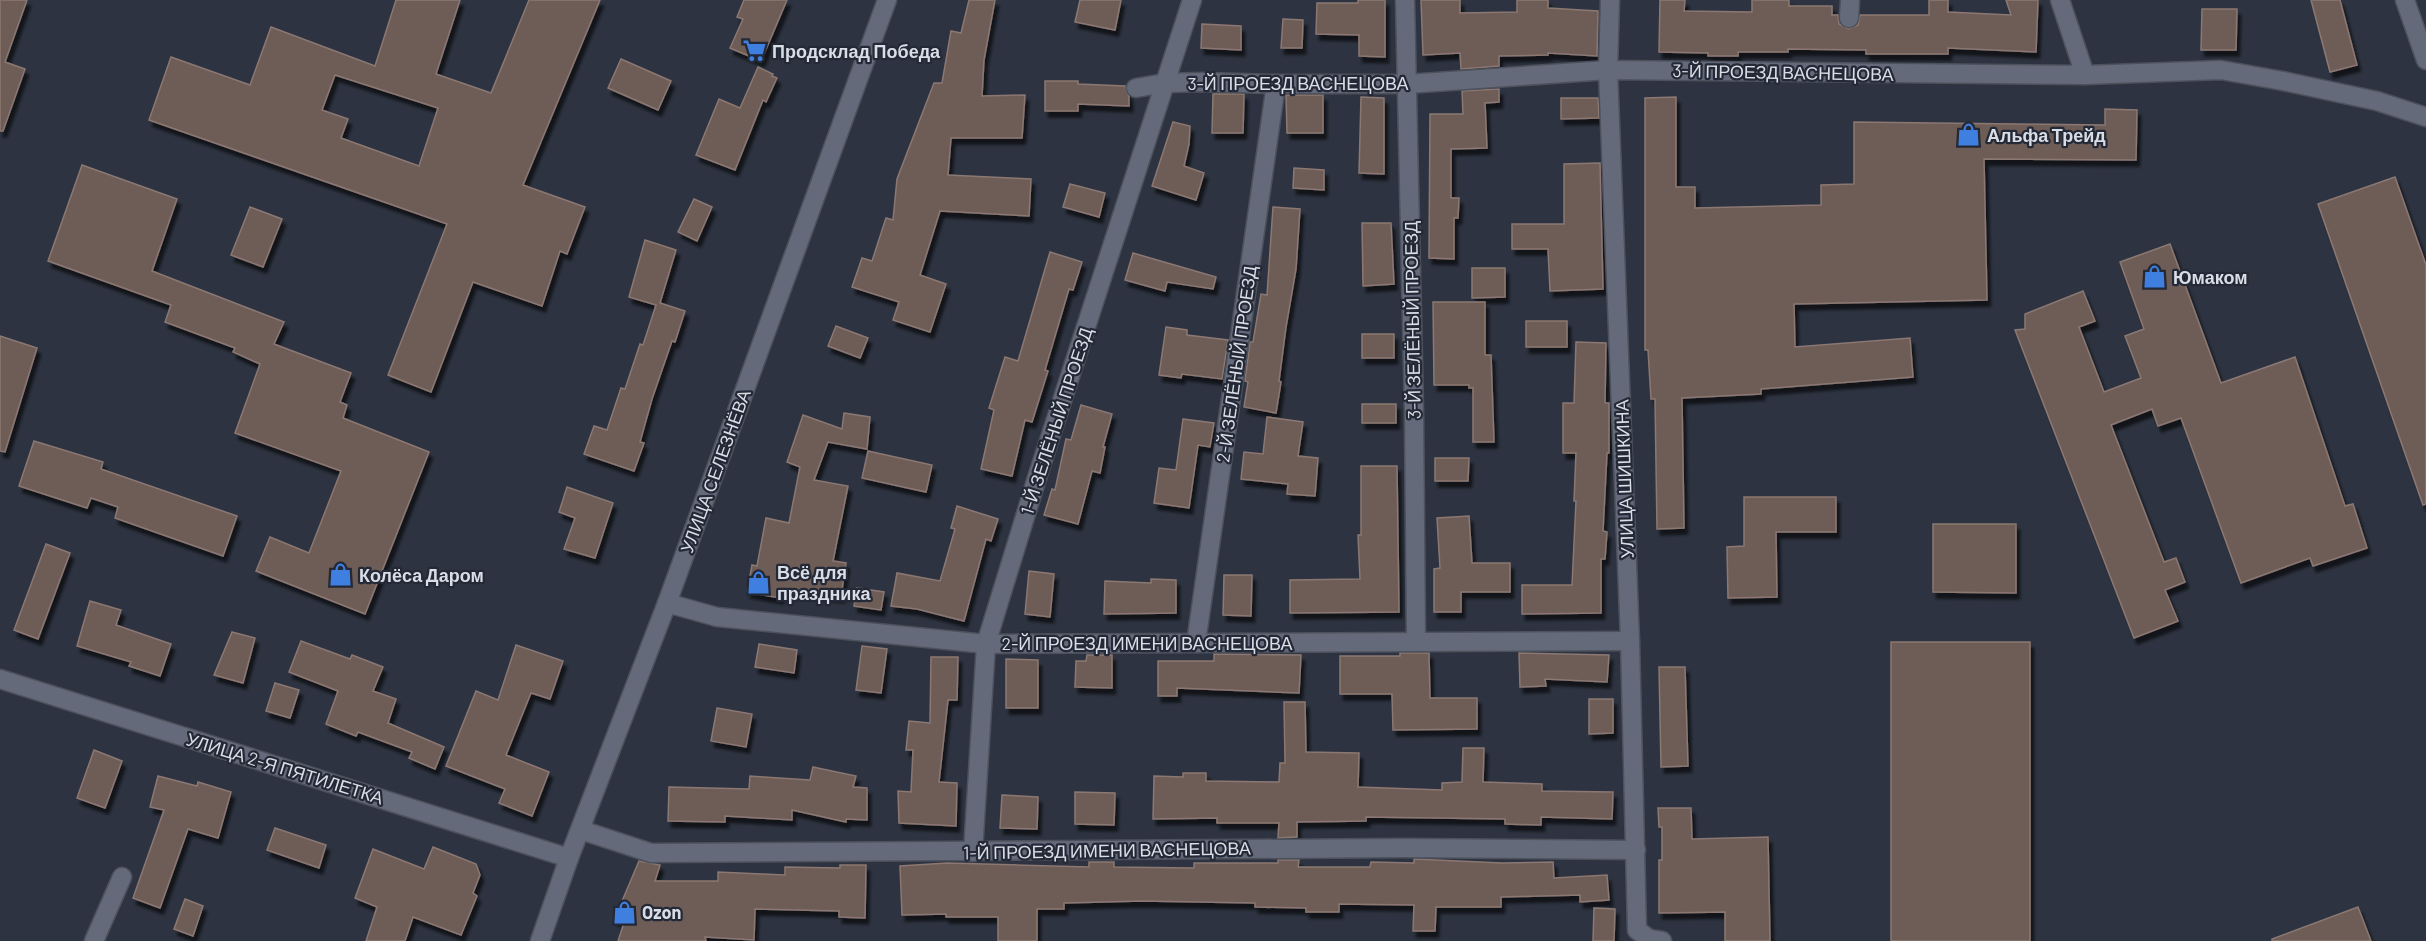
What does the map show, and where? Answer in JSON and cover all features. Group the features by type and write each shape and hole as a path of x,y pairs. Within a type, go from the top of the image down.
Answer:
{"street":[{"name":"УЛИЦА СЕЛЕЗНЁВА","path":"540,941 569,858 667,603 887,0"},
{"name":"1-Й ЗЕЛЁНЫЙ ПРОЕЗД","path":"973,852 986,644 1192,0"},
{"name":"3-Й ЗЕЛЁНЫЙ ПРОЕЗД","path":"1405,0 1414,412 1416,641"},
{"name":"УЛИЦА ШИШКИНА","path":"1610,0 1608,70 1630,641 1637,930 1648,939 1662,941"},
{"path":"2060,0 2085,75"},
{"path":"2405,0 2426,60"},
{"name":"3-Й ПРОЕЗД ВАСНЕЦОВА","path":"1136,88 1165,82 1407,84 1608,70 2085,75 2221,70 2377,101 2426,117"},
{"name":"2-Й ЗЕЛЁНЫЙ ПРОЕЗД","path":"1196,643 1276,84"},
{"name":"2-Й ПРОЕЗД ИМЕНИ ВАСНЕЦОВА","path":"667,603 717,617 986,644 1630,641"},
{"name":"УЛИЦА 2-Я ПЯТИЛЕТКА","path":"0,679 569,858"},
{"name":"1-Й ПРОЕЗД ИМЕНИ ВАСНЕЦОВА","path":"581,830 651,853 1332,849 1636,850"},
{"path":"94,941 122,877"}],"building":[{"path":"0,0 27,0 5,62 25,69 3,131 0,131"},
{"path":"396,0 460,0 436,74 491,93 529,0 600,0 523,185 585,207 567,254 560,251 542,306 473,282 431,392 388,375 447,224 149,120 171,57 250,85 271,27 375,66","holes":["335,75 438,108 419,166 341,138 348,119 322,110"]},
{"path":"744,0 787,0 761,61 730,48 743,19 737,17"},
{"path":"969,0 995,0 984,60 982,96 1025,95 1022,138 951,138 948,175 1031,179 1029,216 940,211 920,275 946,284 930,332 893,320 899,302 852,287 862,258 872,261 886,218 893,220 897,179 934,83 942,83 951,31 961,33"},
{"path":"1080,0 1121,0 1115,30 1075,22"},
{"path":"1358,0 1385,0 1385,57 1359,56 1359,35 1316,34 1317,3 1358,3"},
{"path":"1421,0 1460,0 1460,13 1517,12 1517,0 1548,0 1548,8 1598,11 1597,56 1548,53 1548,55 1499,56 1499,66 1461,69 1460,53 1423,55"},
{"path":"1660,0 1685,0 1684,11 1752,12 1752,0 1789,0 1789,6 1832,6 1832,15 1838,15 1839,24 1849,29 1858,25 1860,15 1929,15 1929,0 1948,0 1948,12 2011,15 2006,0 2038,0 2036,52 1948,48 1948,54 1866,54 1866,50 1788,49 1788,52 1738,52 1738,56 1708,56 1708,53 1659,52"},
{"path":"2311,0 2340,0 2357,65 2330,72"},
{"path":"2202,9 2237,9 2236,50 2201,50"},
{"path":"1283,19 1303,20 1302,48 1281,48"},
{"path":"1202,24 1241,26 1241,50 1201,48"},
{"path":"621,59 671,81 658,110 608,88"},
{"path":"758,67 777,78 766,102 763,100 735,170 696,155 719,99 740,108"},
{"path":"1045,81 1078,81 1078,84 1125,86 1129,106 1078,104 1078,111 1045,111"},
{"path":"1499,89 1499,102 1485,103 1487,148 1451,149 1451,198 1459,198 1458,218 1454,218 1454,259 1429,258 1430,114 1463,114 1462,91"},
{"path":"1213,94 1244,94 1243,133 1212,133"},
{"path":"1286,95 1323,95 1323,133 1287,133"},
{"path":"1361,97 1384,98 1384,174 1359,173"},
{"path":"1676,97 1676,187 1695,187 1695,208 1821,205 1821,185 1854,184 1854,122 2105,125 2105,109 2137,110 2136,160 1984,159 1987,300 1794,304 1795,347 1910,338 1913,377 1761,389 1761,394 1682,398 1684,528 1657,529 1655,399 1651,399 1648,350 1645,350 1645,98"},
{"path":"1561,98 1598,98 1599,118 1561,119"},
{"path":"1173,122 1190,126 1184,166 1204,173 1196,200 1152,186"},
{"path":"1600,163 1603,289 1550,291 1548,249 1512,249 1512,224 1564,224 1564,164"},
{"path":"82,165 177,199 152,271 284,322 274,344 351,373 340,402 347,405 343,418 429,452 365,614 256,571 270,537 309,553 341,471 235,433 260,364 233,352 235,348 165,322 171,305 48,261"},
{"path":"1294,168 1324,170 1324,190 1293,188"},
{"path":"2395,177 2426,265 2426,504 2423,505 2318,204"},
{"path":"1070,184 1105,193 1099,217 1063,207"},
{"path":"694,199 712,207 697,241 678,232"},
{"path":"250,207 282,219 263,267 231,255"},
{"path":"1273,207 1300,209 1296,269 1286,327 1276,413 1244,407 1250,342 1253,342 1261,294 1267,295"},
{"path":"1362,223 1391,223 1394,284 1363,286"},
{"path":"645,240 676,250 660,303 685,311 652,399 640,442 644,443 634,471 584,454 594,426 607,430 621,388 625,389 640,344 643,345 656,305 629,297"},
{"path":"2170,244 2221,383 2295,357 2345,506 2353,504 2367,548 2313,566 2310,558 2241,583 2181,418 2158,426 2152,409 2111,425 2164,562 2176,558 2185,582 2165,590 2178,621 2134,638 2015,330 2025,329 2025,314 2083,291 2095,321 2079,327 2104,392 2141,378 2125,336 2144,329 2120,262"},
{"path":"1050,252 1082,262 1073,290 1069,289 1032,422 1025,420 1012,476 981,469 994,410 989,408 1005,357 1018,361"},
{"path":"1133,253 1216,277 1213,289 1167,282 1165,291 1125,280"},
{"path":"1472,268 1505,268 1505,297 1472,298"},
{"path":"1433,302 1485,302 1485,355 1491,355 1494,442 1473,442 1473,388 1469,388 1469,385 1434,385"},
{"path":"1526,321 1567,321 1567,347 1526,347"},
{"path":"836,326 868,338 860,358 828,346"},
{"path":"1166,327 1187,330 1187,335 1228,340 1222,379 1182,374 1181,378 1159,375"},
{"path":"1362,334 1394,334 1394,358 1362,358"},
{"path":"0,336 37,348 5,452 0,451"},
{"path":"1576,342 1606,343 1605,403 1609,403 1609,453 1607,453 1603,531 1607,532 1605,559 1601,559 1601,613 1522,614 1522,585 1572,585 1576,453 1563,453 1563,403 1574,403"},
{"path":"1362,404 1396,404 1396,423 1362,423"},
{"path":"1081,405 1112,414 1103,447 1105,447 1100,473 1092,471 1078,524 1044,515 1052,489 1055,490 1066,439 1071,440"},
{"path":"844,413 870,417 867,449 828,442 814,480 848,486 833,561 846,563 841,597 782,589 780,598 747,592 752,565 757,566 766,518 789,523 800,467 787,462 803,415 842,429"},
{"path":"1267,417 1303,422 1298,456 1318,458 1315,496 1287,494 1288,484 1241,479 1244,452 1263,454"},
{"path":"1183,419 1214,423 1210,447 1198,445 1189,508 1154,503 1159,468 1176,470"},
{"path":"34,441 103,462 101,469 237,516 223,556 115,518 118,507 91,498 87,508 19,486"},
{"path":"868,451 932,465 926,492 862,478"},
{"path":"1435,458 1469,458 1468,481 1435,481"},
{"path":"1361,466 1397,466 1399,612 1290,613 1290,580 1360,579 1358,535 1361,535"},
{"path":"567,487 613,503 595,558 564,549 575,518 559,512"},
{"path":"1744,497 1836,497 1836,532 1776,532 1777,597 1728,598 1727,547 1744,546"},
{"path":"957,506 998,519 991,541 986,539 964,621 917,609 891,606 897,573 940,581 955,529 951,528"},
{"path":"1469,516 1472,563 1510,563 1510,592 1461,592 1461,612 1434,612 1434,569 1440,568 1437,518"},
{"path":"1933,524 2016,524 2016,593 1933,592"},
{"path":"46,544 70,553 38,639 14,630"},
{"path":"1029,571 1054,574 1050,617 1025,614"},
{"path":"1224,575 1252,575 1251,616 1223,615"},
{"path":"1151,579 1176,580 1176,613 1104,614 1105,581 1151,583"},
{"path":"857,588 884,592 881,610 854,606"},
{"path":"90,601 121,610 116,625 171,644 160,676 129,666 131,662 77,646"},
{"path":"232,632 255,638 243,683 214,675"},
{"path":"301,641 350,659 352,655 383,667 373,691 396,699 388,723 444,747 435,769 409,758 412,752 358,732 356,736 326,724 338,691 289,672"},
{"path":"1891,642 2030,642 2030,941 1891,941"},
{"path":"759,644 797,650 794,673 755,667"},
{"path":"516,645 563,661 550,699 531,693 506,755 549,772 532,816 499,803 505,789 446,766 476,691 498,700"},
{"path":"862,646 887,649 881,693 856,690"},
{"path":"1400,653 1429,653 1430,698 1477,698 1477,729 1393,730 1392,694 1340,694 1340,656 1400,656"},
{"path":"1519,653 1609,655 1607,682 1545,679 1546,686 1520,687"},
{"path":"1214,654 1301,655 1299,693 1177,688 1177,696 1158,696 1158,661 1214,661"},
{"path":"1087,655 1112,655 1112,688 1075,687 1076,661 1086,661"},
{"path":"931,657 958,657 957,700 948,700 939,782 957,783 956,826 899,823 898,791 911,792 913,750 906,750 909,721 930,723"},
{"path":"1006,659 1038,660 1038,708 1006,708"},
{"path":"1659,667 1685,667 1688,766 1661,767"},
{"path":"275,683 299,690 290,718 266,711"},
{"path":"1589,699 1613,699 1613,733 1589,734"},
{"path":"1284,702 1305,702 1306,752 1359,753 1358,787 1442,790 1442,783 1462,782 1463,748 1484,748 1483,782 1542,784 1542,791 1613,792 1612,819 1541,817 1541,825 1505,824 1505,819 1366,817 1366,821 1297,822 1297,837 1278,838 1279,823 1217,823 1217,818 1153,819 1154,776 1183,777 1183,773 1206,773 1206,781 1279,782 1280,763 1285,763"},
{"path":"717,708 752,714 746,747 711,741"},
{"path":"94,750 122,761 105,808 77,798"},
{"path":"813,767 856,776 853,787 867,788 867,820 846,819 846,822 792,810 792,820 725,816 725,822 668,821 669,787 749,789 750,776 810,780"},
{"path":"158,776 197,786 198,782 231,792 218,838 188,829 160,908 133,898 164,810 150,807"},
{"path":"1075,792 1115,793 1114,825 1075,824"},
{"path":"1002,795 1038,797 1037,829 1000,828"},
{"path":"1658,808 1691,808 1692,839 1768,837 1770,941 1725,941 1725,912 1659,913 1659,860 1662,860 1662,827 1659,827"},
{"path":"275,828 326,845 319,868 267,850"},
{"path":"433,847 476,864 480,875 473,893 477,896 461,935 413,917 405,941 366,941 377,907 355,898 373,849 424,869"},
{"path":"1414,859 1502,863 1553,862 1554,878 1607,875 1609,900 1580,902 1580,895 1501,897 1501,907 1436,907 1435,931 1413,931 1414,905 1339,904 1339,912 1306,912 1306,908 1255,907 1255,903 1142,901 1064,903 1064,909 1037,909 1037,941 998,941 998,917 946,917 946,914 902,915 900,866 947,863 1089,867 1089,862 1114,862 1114,867 1194,868 1194,863 1278,863 1278,860 1299,860 1298,867 1370,867 1371,862 1414,863"},
{"path":"639,861 660,865 655,881 718,881 718,872 785,875 785,867 840,868 840,865 866,865 865,918 839,917 839,911 755,909 754,940 705,937 706,941 618,941 625,920 614,920"},
{"path":"185,899 203,906 193,936 174,929"},
{"path":"2358,907 2371,941 2272,941 2272,939"},
{"path":"1594,908 1615,909 1614,941 1593,941"}],"place":[{"name":"Продсклад Победа","path":"754,51"},
{"name":"Альфа Трейд","path":"1969,135"},
{"name":"Юмаком","path":"2155,277"},
{"name":"Колёса Даром","path":"341,575"},
{"name":"Всё для праздника","path":"759,582"},
{"name":"Ozon","path":"624,912"}]}
